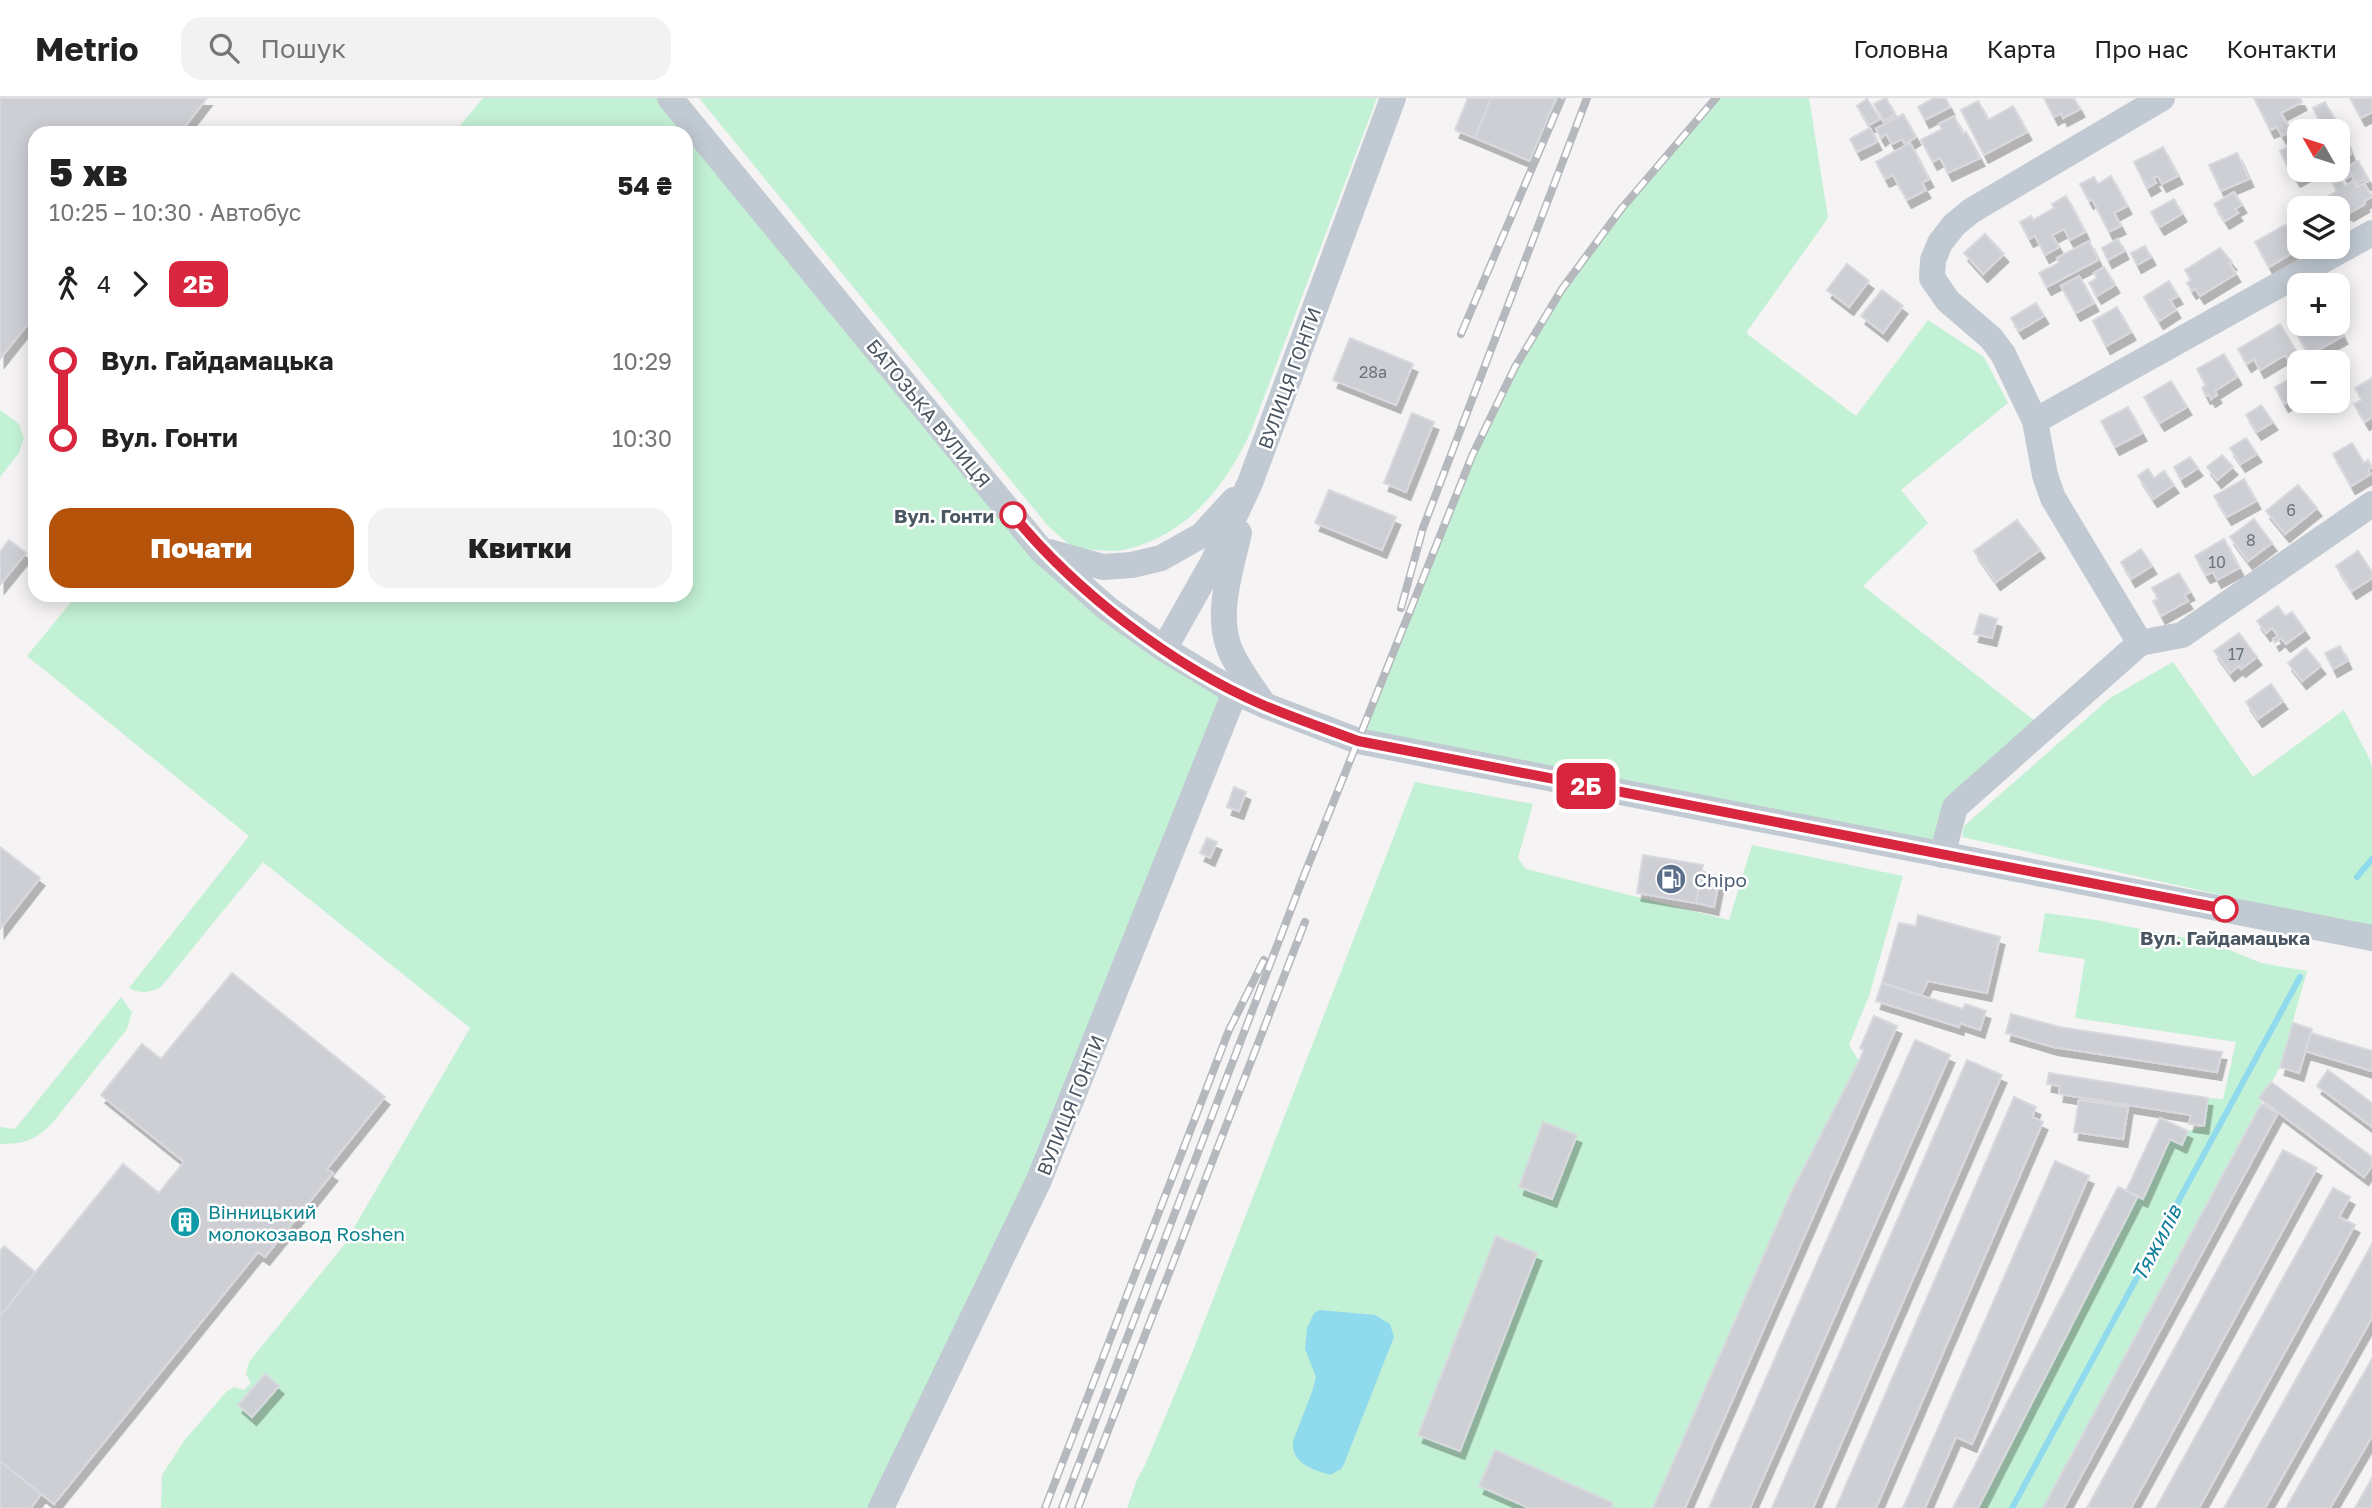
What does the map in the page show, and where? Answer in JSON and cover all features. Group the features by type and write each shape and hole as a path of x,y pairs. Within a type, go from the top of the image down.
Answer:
{"street":[{"name":"БАТОЗЬКА ВУЛИЦЯ","path":"670,98 1041,550 1108,609 1164,649 1236,692 1358,741 2372,938"},
{"name":"ВУЛИЦЯ ГОНТИ","path":"1164,649 1212,564 1250,483 1393,98"},
{"path":"2140,643 2053,498 2045,475 2035,421 2003,354 1991,338 1948,301 1932,278 1933,260 1940,243 1971,211 2162,98"},
{"path":"2035,421 2372,233"},
{"path":"1041,550 1102,567 1132,565 1161,558 1202,535 1250,483"},
{"path":"1250,483 1228,583 1224,613 1225,631 1230,650 1264,705"},
{"path":"1942,855 1955,807 2140,643 2182,635 2372,504"},
{"name":"ВУЛИЦЯ ГОНТИ","path":"881,1508 1039,1180 1236,692"}],"green space":[{"path":"483,98 670,98 693,126 460,126"},
{"path":"699,98 1377,98 1252,429 1231,468 1204,504 1170,532 1128,549 1108,551 1074,549 1048,526"},
{"path":"1716,98 1809,98 1828,218 1746,333 1856,416 1928,320 1984,357 2008,403 1901,490 1928,523 1863,586 2044,728 1955,807 1942,855 1358,741 1466,470 1517,363 1552,305 1595,243"},
{"path":"693,126 1041,550 1235,692 1039,1180 881,1508 161,1508 162,1475 184,1441 226,1392 234,1387 244,1390 251,1383 246,1374 249,1362 344,1245 470,1028 263,862 161,987 145,992 129,988 249,836 27,656 71,602 693,602"},
{"path":"0,410 19,424 24,438 19,453 0,477"},
{"path":"2173,662 2253,777 2344,710 2372,769 2372,926 2288,910 1962,837 1964,826 2110,698"},
{"path":"1415,782 1533,804 1518,858 1526,869 1729,920 1752,845 1903,876 1869,996 1849,1045 1859,1061 1653,1508 1127,1508 1192,1353"},
{"path":"2045,913 2096,920 2215,944 2261,963 2307,971 2280,1067 2043,1508 1978,1508 2138,1196 2143,1198 2170,1139 2182,1144 2188,1131 2204,1126 2208,1098 2223,1099 2236,1042 2075,1018 2085,959 2038,952"},
{"path":"121,997 132,1012 127,1029 54,1121 30,1140 0,1144 0,1127 15,1129"}],"water":[{"path":"1320,1310 1375,1315 1390,1324 1394,1337 1344,1464 1330,1475 1304,1464 1293,1449 1293,1441 1316,1377 1305,1349 1307,1328 1314,1313"}],"building":[{"path":"0,98 207,98 185,126 28,126 28,324 0,359"},
{"path":"1468,98 1491,98 1475,138 1455,130"},
{"path":"1491,98 1556,98 1530,161 1475,138"},
{"path":"1886,98 1895,115 1884,121 1874,104"},
{"path":"1934,98 1945,98 1950,107 1925,120 1918,107"},
{"path":"2044,98 2074,98 2080,109 2063,118 2061,113 2054,117"},
{"path":"2254,98 2300,98 2302,102 2281,113 2287,124 2287,133 2282,136 2277,127 2270,130"},
{"path":"2350,98 2372,98 2372,112 2361,118"},
{"path":"1867,99 1880,119 1869,125 1857,106"},
{"path":"1978,101 1988,120 2013,106 2027,132 1984,155 1961,110"},
{"path":"2325,102 2334,119 2319,119 2313,108"},
{"path":"1903,114 1916,137 1905,144 1902,139 1892,144 1886,134 1881,138 1876,129"},
{"path":"1954,116 1980,158 1948,173 1940,158 1933,162 1921,140 1942,129 1939,124"},
{"path":"1870,128 1877,142 1857,152 1850,139"},
{"path":"1910,143 1929,179 1922,183 1926,190 1907,200 1893,175 1885,179 1876,162"},
{"path":"2163,147 2178,176 2162,184 2158,176 2153,178 2156,183 2147,188 2134,162"},
{"path":"2287,147 2287,162 2286,163 2280,151"},
{"path":"2237,153 2249,179 2221,191 2209,165"},
{"path":"2358,161 2369,181 2364,179 2356,184 2352,175 2350,176 2350,166"},
{"path":"2111,176 2127,206 2114,213 2121,226 2109,232 2092,199 2089,201 2080,184 2094,177 2098,184"},
{"path":"2353,181 2357,187 2364,183 2372,197 2350,212 2350,196 2329,196 2337,191 2333,184 2342,182 2345,186"},
{"path":"2234,192 2242,205 2235,209 2238,213 2225,221 2214,204"},
{"path":"2066,196 2085,232 2070,240 2064,229 2052,235 2059,247 2045,255 2035,236 2029,239 2020,222 2031,216 2033,220 2054,208 2052,204"},
{"path":"2174,199 2182,214 2160,227 2151,212"},
{"path":"2285,225 2287,256 2269,267 2255,242"},
{"path":"1985,234 2004,254 1983,274 1964,253"},
{"path":"2118,239 2124,251 2108,260 2102,248"},
{"path":"2089,241 2098,260 2047,287 2039,273 2059,263 2057,258"},
{"path":"2145,246 2151,257 2137,265 2131,253"},
{"path":"2220,248 2232,262 2229,263 2236,274 2200,296 2195,288 2192,291 2187,283 2191,280 2185,270"},
{"path":"1847,264 1869,281 1849,307 1827,290"},
{"path":"2104,267 2115,285 2097,296 2089,283 2097,278 2094,273"},
{"path":"2079,276 2094,303 2076,313 2061,286"},
{"path":"2169,281 2178,296 2170,300 2176,310 2159,321 2144,297"},
{"path":"1882,290 1903,306 1883,333 1861,316"},
{"path":"2036,303 2044,316 2019,331 2011,318"},
{"path":"2117,307 2131,332 2106,346 2093,321"},
{"path":"2280,324 2296,350 2287,350 2287,358 2285,355 2260,370 2254,359 2247,364 2238,349"},
{"path":"2298,336 2343,336 2318,350 2306,350"},
{"path":"1350,338 1413,364 1396,405 1333,380"},
{"path":"2224,354 2237,377 2215,391 2217,395 2211,399 2202,388 2206,385 2197,369"},
{"path":"2372,378 2372,417 2365,422 2354,404 2362,400 2355,388"},
{"path":"2171,381 2187,407 2160,423 2144,397"},
{"path":"2287,381 2287,402 2284,404 2275,387"},
{"path":"2261,405 2273,422 2257,432 2246,415"},
{"path":"2128,407 2142,433 2115,447 2101,421"},
{"path":"1412,413 1434,422 1406,492 1384,483"},
{"path":"2246,438 2257,454 2241,464 2230,448"},
{"path":"2352,443 2364,463 2368,460 2372,467 2368,470 2371,474 2351,486 2333,454"},
{"path":"2222,455 2233,467 2217,480 2207,467"},
{"path":"2190,457 2198,468 2181,479 2174,467"},
{"path":"2148,469 2154,478 2164,471 2174,485 2153,499 2138,476"},
{"path":"2244,479 2256,501 2227,517 2214,496"},
{"path":"2298,485 2317,508 2285,534 2266,511"},
{"path":"1329,490 1396,517 1382,550 1315,523"},
{"path":"2254,519 2272,543 2248,561 2230,537"},
{"path":"2017,520 2040,550 1996,582 1974,551"},
{"path":"2224,539 2239,568 2217,580 2213,572 2206,575 2195,556"},
{"path":"9,540 26,553 0,585 0,552"},
{"path":"2141,549 2152,566 2131,579 2121,562"},
{"path":"2358,551 2372,572 2372,578 2352,591 2336,566"},
{"path":"2179,573 2190,592 2184,595 2188,601 2161,616 2153,601 2158,599 2152,588"},
{"path":"2278,606 2285,616 2292,612 2305,630 2286,644 2281,638 2275,643 2273,639 2278,636 2272,628 2266,633 2257,621"},
{"path":"1980,614 1997,619 1992,638 1974,634"},
{"path":"2239,633 2257,657 2241,669 2239,666 2230,673 2214,651"},
{"path":"2340,646 2347,661 2333,669 2325,653"},
{"path":"2306,648 2321,666 2302,681 2288,663"},
{"path":"2271,684 2283,701 2258,719 2246,702"},
{"path":"1234,787 1246,792 1239,811 1227,807"},
{"path":"1207,838 1217,842 1210,858 1200,853"},
{"path":"0,847 40,878 0,929"},
{"path":"1643,855 1703,865 1696,903 1637,893"},
{"path":"1701,873 1720,876 1714,907 1696,903"},
{"path":"1918,915 2000,937 1987,993 1928,981 1921,995 1882,983 1899,923 1916,926"},
{"name":"Вінницький молокозавод Roshen","path":"232,973 385,1097 327,1169 333,1173 265,1257 258,1252 54,1504 0,1461 0,1316 123,1164 159,1193 184,1162 101,1095 142,1044 161,1059"},
{"path":"1882,983 1963,1009 1965,1004 1986,1011 1980,1030 1960,1023 1959,1027 1876,1001"},
{"path":"2011,1014 2059,1027 2222,1052 2217,1072 2053,1047 2006,1033"},
{"path":"1874,1016 1897,1026 1685,1508 1653,1508 1791,1193 1864,1050 1860,1048"},
{"path":"2293,1023 2312,1029 2299,1073 2280,1067"},
{"path":"2311,1033 2372,1051 2372,1071 2305,1051"},
{"path":"1915,1040 1950,1055 1750,1508 1709,1508"},
{"path":"1967,1060 2002,1075 1813,1508 1772,1508"},
{"path":"2328,1070 2372,1103 2372,1127 2317,1086"},
{"path":"2049,1073 2208,1098 2204,1126 2189,1124 2191,1115 2059,1094 2060,1086 2047,1084"},
{"path":"2271,1082 2372,1157 2372,1166 2364,1177 2259,1098"},
{"path":"2014,1097 2036,1107 2032,1117 2043,1122 1876,1508 1836,1508"},
{"path":"2079,1100 2128,1107 2123,1139 2074,1132"},
{"path":"2261,1104 2278,1113 2064,1508 2043,1508"},
{"path":"2160,1118 2188,1131 2182,1145 2170,1139 2143,1199 2126,1191"},
{"path":"1543,1122 1577,1135 1552,1199 1519,1187"},
{"path":"2283,1150 2317,1168 2131,1508 2087,1508"},
{"path":"2055,1161 2089,1176 1972,1444 1956,1437 1925,1508 1903,1508"},
{"path":"2118,1187 2138,1196 1978,1508 1953,1508"},
{"path":"2333,1188 2350,1197 2339,1217 2355,1225 2199,1508 2156,1508"},
{"path":"1496,1236 1537,1253 1460,1451 1418,1435"},
{"path":"2372,1244 2372,1318 2265,1508 2224,1508"},
{"path":"4,1246 35,1272 0,1316 0,1251"},
{"path":"2372,1359 2372,1436 2330,1508 2286,1508"},
{"path":"265,1374 279,1386 252,1417 238,1405"},
{"path":"1495,1450 1613,1503 1611,1508 1529,1508 1479,1486"},
{"path":"0,1461 41,1494 31,1508 0,1508"},
{"path":"2372,1478 2372,1508 2355,1508"}],"waterway":[{"name":"Тяжилів","path":"2357,877 2372,859"},
{"name":"Тяжилів","path":"2012,1508 2300,977"}],"railway":[{"path":"1461,334 1562,98"},
{"path":"1401,608 1423,528 1587,98"},
{"path":"1062,1508 1303,878 1472,456 1515,367 1562,289 1622,208 1716,98"},
{"path":"1078,1508 1305,922"},
{"path":"1045,1508 1229,1030 1264,960"}],"bus line":[{"name":"2Б","path":"1013,515 1041,550 1108,609 1164,649 1236,692 1358,741 2225,909"}],"place":[{"name":"Вул. Гонти","path":"1013,515"},
{"name":"Chipo","path":"1671,879"},
{"name":"Вул. Гайдамацька","path":"2225,909"},
{"name":"Вінницький молокозавод Roshen","path":"185,1222"}]}
